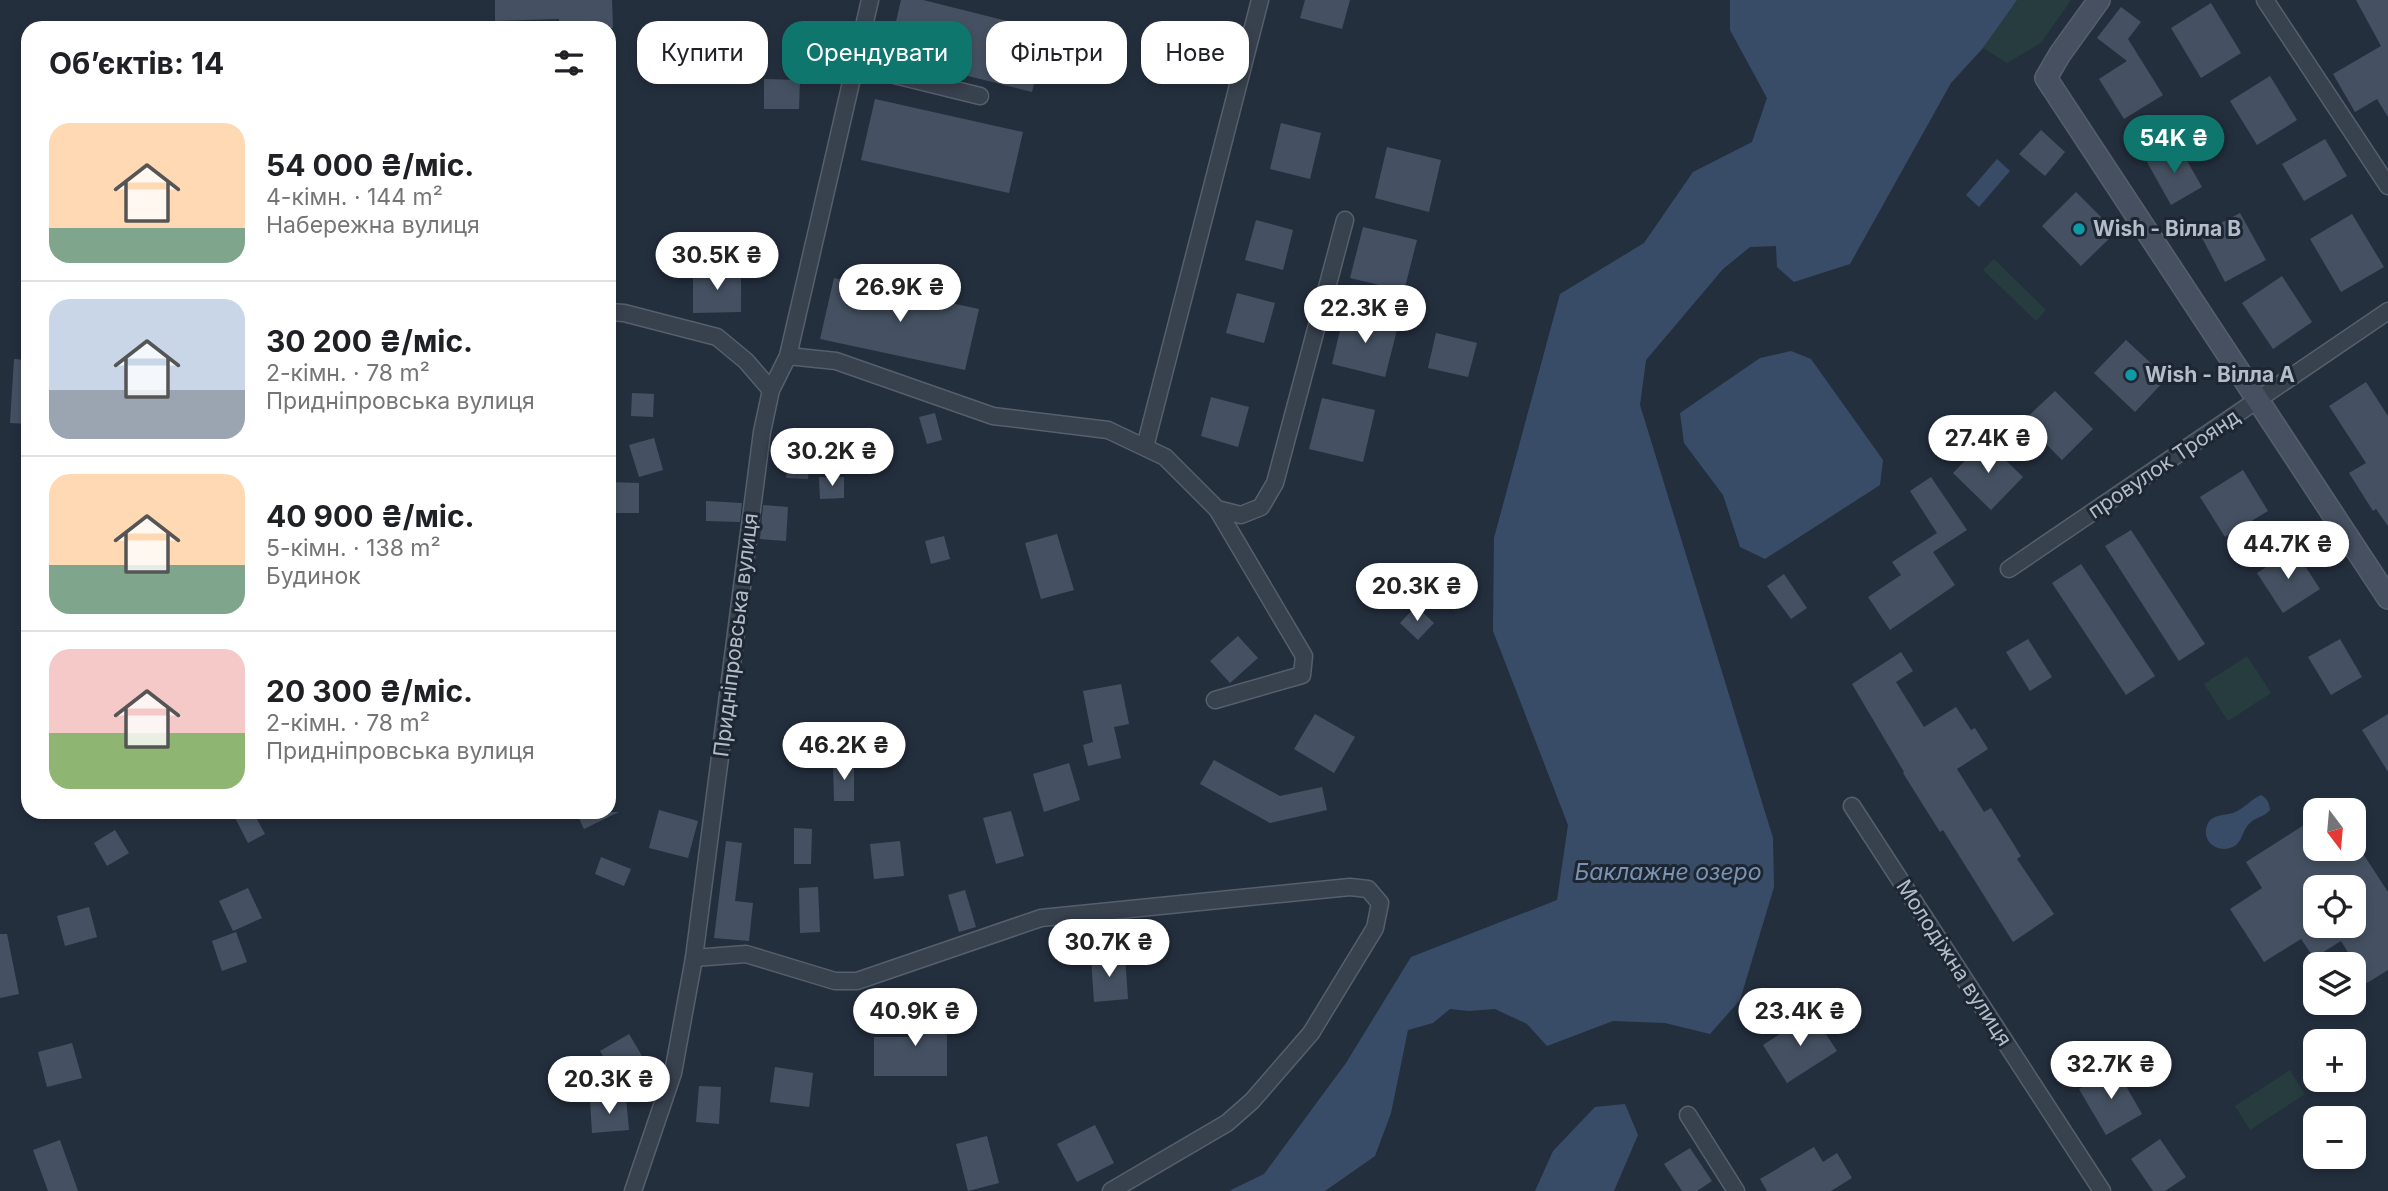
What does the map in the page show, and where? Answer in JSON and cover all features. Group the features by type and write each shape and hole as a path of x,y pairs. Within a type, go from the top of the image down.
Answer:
{"street":[{"name":"Придніпровська вулиця","path":"865,21 870,0"},
{"path":"1145,447 1259,0"},
{"path":"2099,0 2046,78 2388,598"},
{"path":"2264,0 2388,186"},
{"name":"Придніпровська вулиця","path":"633,1191 673,1073 694,958 762,432 771,390 788,356 850,84"},
{"path":"931,84 980,96"},
{"path":"1217,509 1241,516 1261,508 1275,483 1345,220"},
{"name":"провулок Троянд","path":"2009,569 2388,311"},
{"path":"616,312 717,337 746,361 771,390"},
{"path":"788,356 836,361 993,416 1108,430 1165,457 1217,509 1304,656 1302,675 1215,700"},
{"name":"Молодіжна вулиця","path":"1852,806 2102,1191"},
{"path":"694,958 746,954 835,981 857,981 1041,918 1350,887 1368,889 1380,903 1375,928 1311,1033 1252,1101 1227,1123 1111,1191"},
{"path":"1688,1115 1736,1191"}],"green space":[{"path":"2017,0 2071,0 2041,43 2007,63 1983,48"},
{"path":"1994,259 2046,310 2036,321 1983,270"},
{"path":"2247,656 2271,693 2228,721 2204,684"},
{"path":"2290,1070 2305,1094 2250,1130 2235,1106"}],"water":[{"name":"Баклажне озеро","path":"1730,0 2017,0 1983,48 1951,83 1850,264 1794,282 1777,267 1776,246 1750,247 1723,269 1646,360 1640,405 1773,838 1774,887 1740,1000 1710,1034 1665,1023 1613,1021 1547,1046 1527,1024 1495,1009 1450,1009 1433,1023 1408,1030 1391,1113 1375,1156 1325,1191 1229,1191 1264,1174 1346,1063 1411,957 1557,900 1568,825 1493,631 1494,538 1560,294 1644,243 1693,172 1752,142 1767,98 1730,30"},
{"path":"1997,159 2010,171 1979,207 1966,195"},
{"path":"1791,351 1811,359 1883,460 1880,485 1765,559 1740,547 1723,495 1684,443 1680,413 1760,358"},
{"path":"2261,795 2268,801 2270,810 2248,824 2236,845 2224,849 2209,841 2206,830 2210,820 2233,813"},
{"path":"1625,1104 1638,1135 1614,1191 1535,1191 1553,1151 1595,1107"}],"building":[{"path":"495,0 612,0 613,21 495,21"},
{"path":"901,0 923,0 1007,21 986,21 986,80 972,77 972,21 896,21"},
{"path":"1305,0 1350,0 1342,29 1300,18"},
{"path":"2356,0 2388,0 2388,117 2377,99 2355,112 2333,74 2381,46"},
{"path":"2211,3 2241,53 2201,78 2171,28"},
{"path":"2121,7 2141,22 2128,39 2163,95 2124,119 2099,79 2127,61 2097,38"},
{"path":"2270,76 2297,120 2257,145 2230,101"},
{"path":"768,79 782,80 782,84 800,84 799,109 764,109 764,84 768,84"},
{"path":"1000,84 1034,84 1032,92"},
{"path":"875,99 1023,132 1009,193 861,160"},
{"path":"1281,123 1321,133 1310,179 1270,169"},
{"path":"2041,130 2065,152 2045,176 2019,154"},
{"path":"2325,139 2347,176 2304,201 2282,164"},
{"path":"2178,145 2202,187 2171,205 2147,162"},
{"path":"1387,147 1441,160 1429,212 1375,198"},
{"name":"Wish - Вілла B","path":"2076,192 2116,232 2081,266 2042,226"},
{"path":"2240,213 2266,260 2225,282 2200,234"},
{"path":"2352,214 2384,267 2341,292 2310,239"},
{"path":"1256,220 1293,230 1283,270 1245,260"},
{"path":"1363,227 1417,240 1404,291 1350,278"},
{"path":"693,271 741,271 741,312 693,313"},
{"path":"2282,276 2312,322 2273,349 2242,303"},
{"path":"834,278 979,309 965,370 820,339"},
{"path":"1237,293 1275,303 1264,343 1226,333"},
{"path":"1344,313 1398,326 1385,377 1332,364"},
{"path":"1436,333 1477,343 1468,377 1428,368"},
{"name":"Wish - Вілла А","path":"2126,340 2167,378 2135,412 2094,373"},
{"path":"14,359 21,360 21,424 10,423"},
{"path":"2366,382 2388,416 2388,526 2376,509 2373,511 2349,473 2366,463 2329,406"},
{"path":"2055,391 2093,429 2062,460 2023,421"},
{"path":"632,393 654,394 653,417 631,416"},
{"path":"1211,397 1249,407 1238,447 1201,436"},
{"path":"1322,398 1375,410 1363,462 1309,449"},
{"path":"935,413 942,440 927,444 919,417"},
{"path":"654,438 663,470 639,477 629,445"},
{"path":"1985,440 2023,477 1991,510 1953,473"},
{"path":"788,452 810,454 808,479 786,478"},
{"path":"2243,470 2268,511 2225,537 2200,497"},
{"path":"819,477 844,477 844,498 820,499"},
{"path":"1931,477 1967,530 1933,552 1955,585 1890,630 1868,597 1901,575 1892,562 1937,533 1910,491"},
{"path":"616,482 639,483 639,513 616,513"},
{"path":"706,501 742,503 740,522 706,521"},
{"path":"763,505 788,507 786,541 760,539"},
{"path":"2131,530 2205,644 2179,661 2105,546"},
{"path":"1057,534 1074,590 1041,599 1025,543"},
{"path":"944,536 950,559 931,564 925,541"},
{"path":"2294,549 2320,589 2283,613 2257,573"},
{"path":"2081,564 2155,676 2126,695 2052,583"},
{"path":"1784,574 1807,608 1791,619 1767,586"},
{"path":"1416,606 1434,623 1418,640 1400,623"},
{"path":"1238,636 1258,658 1230,683 1210,661"},
{"path":"2028,639 2052,677 2030,691 2006,652"},
{"path":"2340,639 2362,677 2331,695 2308,657"},
{"path":"1901,652 1913,671 1896,682 1924,727 1956,707 1971,730 1975,728 1988,749 1957,769 1984,812 1991,808 2021,856 2017,859 2054,914 2013,942 1943,830 1940,832 1903,773 1852,684"},
{"path":"1121,684 1129,724 1114,727 1121,758 1088,766 1083,745 1093,742 1083,691"},
{"path":"1315,714 1355,737 1334,773 1294,749"},
{"path":"2388,714 2388,772 2362,730"},
{"path":"1214,760 1280,796 1322,787 1327,810 1270,823 1200,784"},
{"path":"833,763 854,763 854,801 834,801"},
{"path":"1069,763 1080,800 1044,812 1033,774"},
{"path":"659,810 698,821 688,858 649,848"},
{"path":"1011,811 1024,856 996,864 983,818"},
{"path":"236,819 257,819 265,834 248,843"},
{"path":"579,819 605,819 584,829"},
{"path":"2303,826 2303,861 2366,861 2366,858 2388,892 2388,970 2367,983 2366,952 2348,952 2341,941 2324,952 2310,952 2301,939 2264,962 2230,909 2262,888 2246,862"},
{"path":"794,828 812,829 811,864 794,864"},
{"path":"115,830 129,853 107,866 94,843"},
{"path":"726,841 742,843 735,901 753,903 749,941 714,938"},
{"path":"900,841 904,876 874,879 870,844"},
{"path":"601,857 631,869 624,886 595,874"},
{"path":"818,887 820,932 800,933 799,888"},
{"path":"248,888 262,918 233,931 219,901"},
{"path":"965,890 976,927 959,932 948,895"},
{"path":"89,907 97,937 65,946 57,916"},
{"path":"236,932 247,962 222,971 212,941"},
{"path":"0,934 7,934 19,994 0,998"},
{"path":"1125,956 1128,999 1094,1002 1091,958"},
{"path":"911,1009 947,1009 947,1076 874,1076 874,1037 911,1037"},
{"path":"1812,1013 1837,1051 1787,1083 1763,1045"},
{"path":"629,1034 645,1061 616,1078 600,1051"},
{"path":"72,1043 82,1078 47,1087 38,1052"},
{"path":"775,1067 813,1073 809,1107 770,1102"},
{"path":"2115,1067 2142,1114 2106,1135 2079,1089"},
{"path":"699,1086 721,1087 719,1124 696,1122"},
{"path":"626,1098 629,1130 592,1133 590,1101"},
{"path":"1095,1125 1114,1163 1077,1182 1057,1144"},
{"path":"987,1136 999,1183 968,1191 956,1144"},
{"path":"2160,1139 2186,1177 2165,1191 2153,1191 2131,1159"},
{"path":"60,1140 78,1191 48,1191 33,1150"},
{"path":"1814,1147 1823,1162 1837,1153 1852,1178 1831,1191 1767,1191 1760,1179"},
{"path":"1690,1148 1712,1181 1697,1191 1682,1191 1664,1164"}],"place":[{"name":"Wish - Вілла B","path":"2079,229"},
{"name":"Wish - Вілла А","path":"2131,375"}]}
